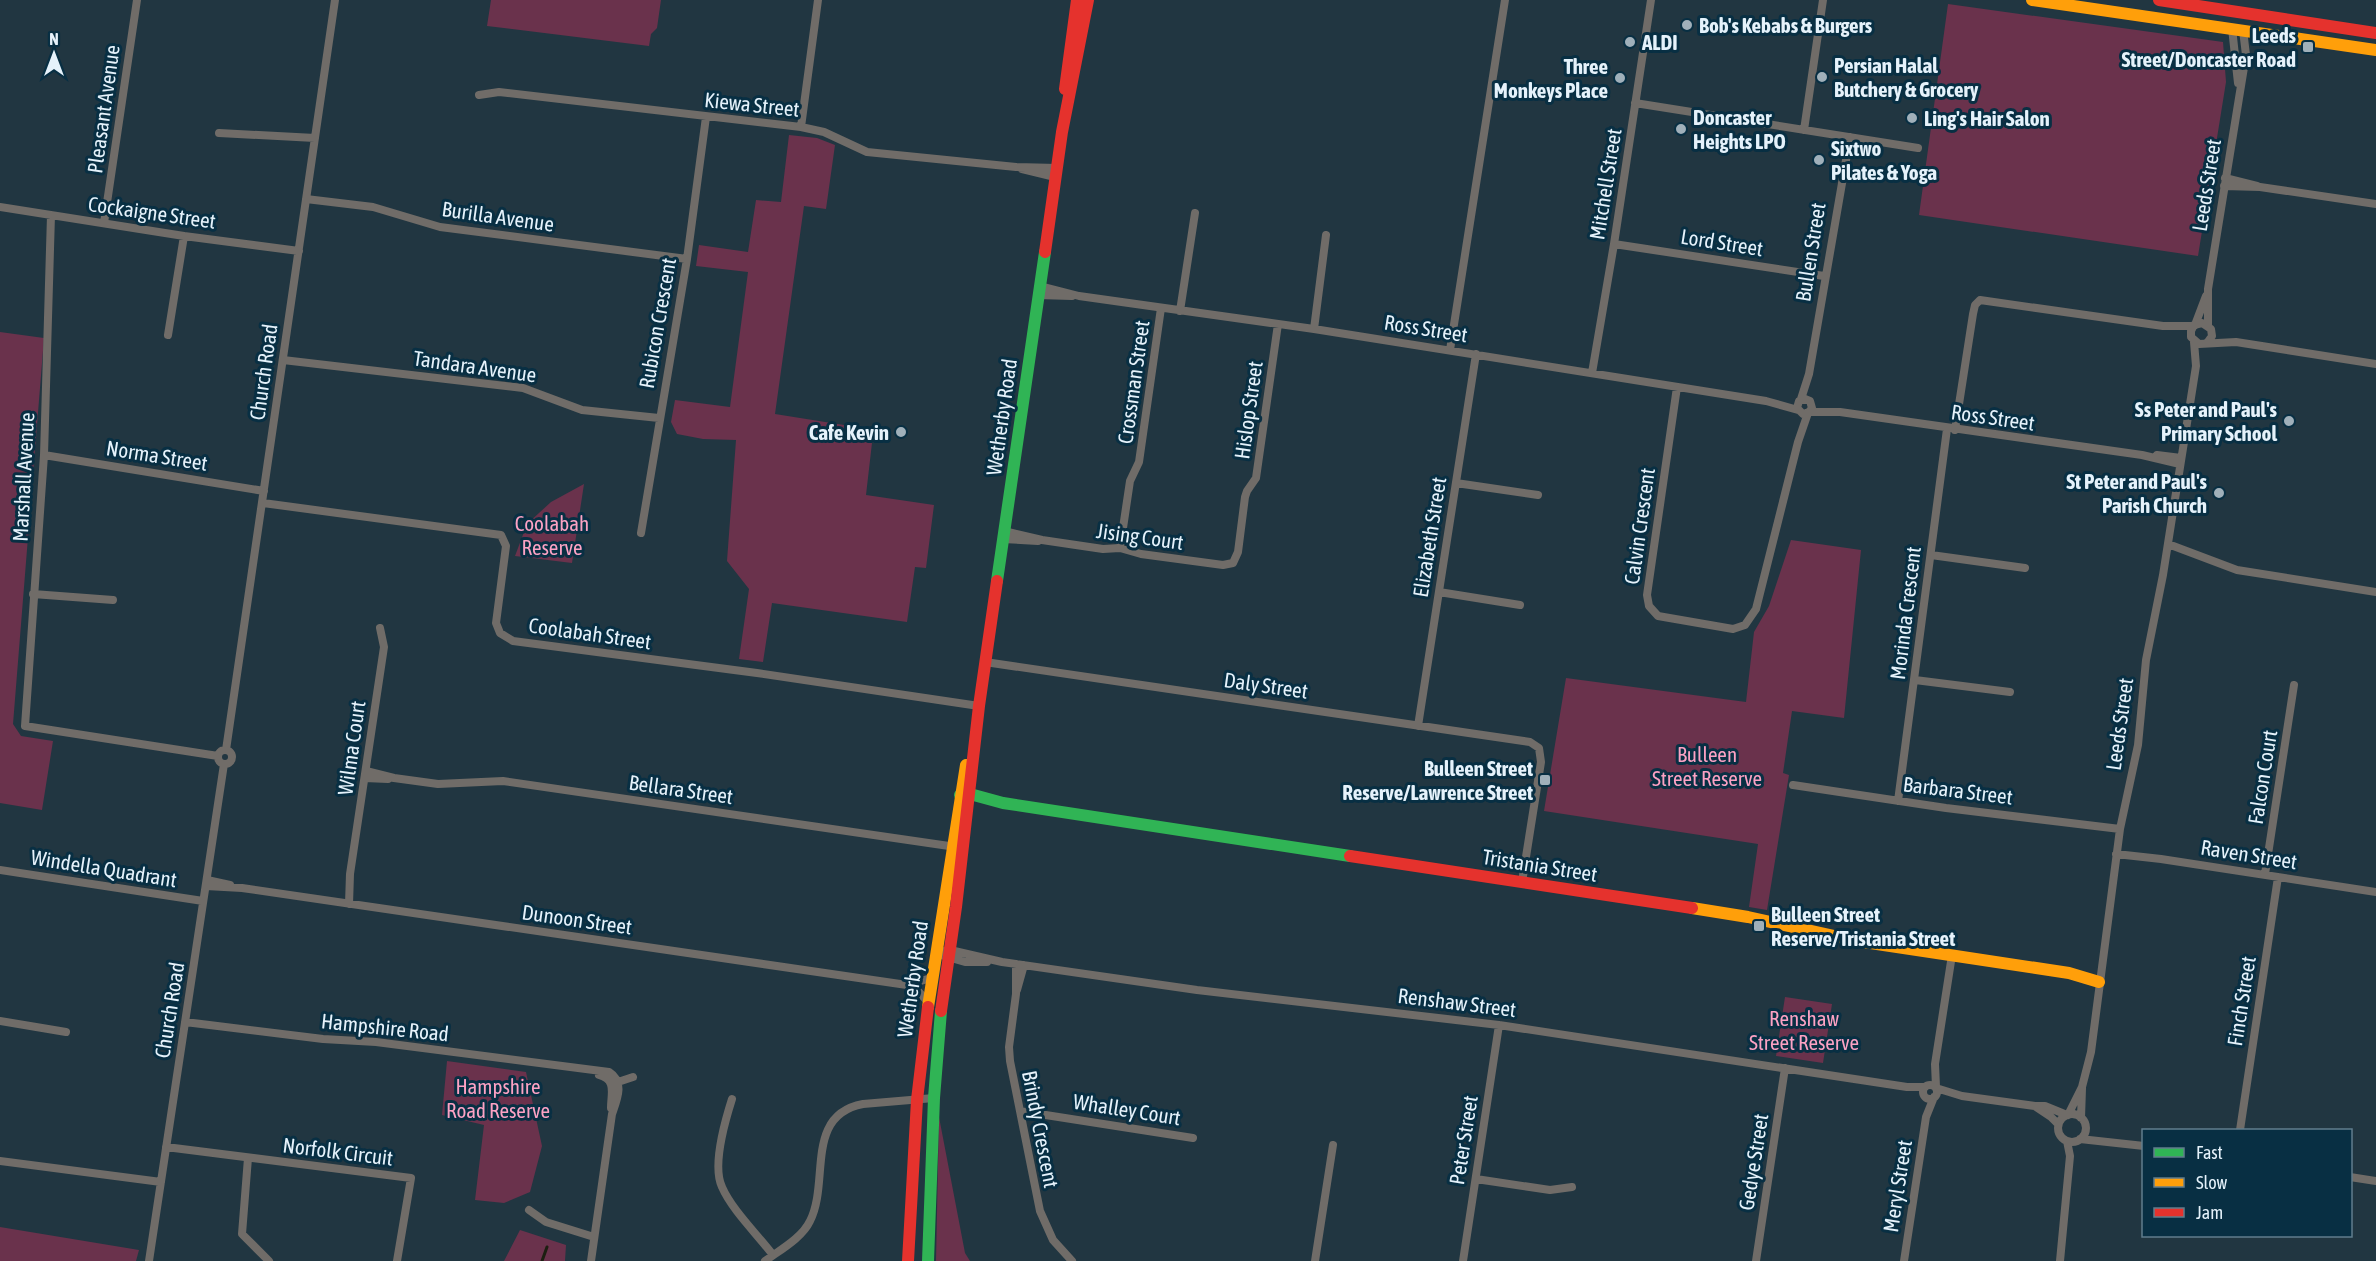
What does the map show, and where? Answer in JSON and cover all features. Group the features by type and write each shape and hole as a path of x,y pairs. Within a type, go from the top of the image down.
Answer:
{"main road":[{"name":"Wetherby Road","path":"908,1261 917,1100 928,1002 935,952 966,797 1062,132 1068,62 1077,0"},
{"name":"Wetherby Road","path":"1062,132 1088,0"},
{"path":"2032,0 2376,50"},
{"path":"2159,0 2235,5 2376,33"},
{"path":"2235,5 2237,29"},
{"name":"Tristania Street","path":"966,797 1748,917 1836,937 2099,977"},
{"name":"Wetherby Road","path":"928,1261 934,1098 957,848"}],"street":[{"name":"Pleasant Avenue","path":"104,223 137,0"},
{"name":"Church Road","path":"226,750 335,0"},
{"path":"801,127 818,0"},
{"path":"1450,350 1505,0"},
{"name":"Mitchell Street","path":"1592,374 1651,0"},
{"path":"1804,130 1823,0"},
{"name":"Leeds Street","path":"2081,1118 2082,1087 2093,1036 2116,854 2138,745 2146,660 2168,544 2196,366 2210,329 2208,290 2239,87 2237,29"},
{"name":"Kiewa Street","path":"479,95 499,92 801,127 824,132 867,152 1056,172"},
{"path":"1635,103 1918,148"},
{"name":"Rubicon Crescent","path":"641,533 687,259 706,117"},
{"path":"219,133 315,138"},
{"name":"Bullen Street","path":"1744,625 1756,609 1798,442 1824,276 1850,137"},
{"path":"2225,182 2376,204"},
{"name":"Burilla Avenue","path":"306,199 373,207 440,227 687,259"},
{"name":"Cockaigne Street","path":"0,207 184,236 299,251"},
{"path":"1180,311 1195,213"},
{"name":"Marshall Avenue","path":"51,215 44,455 25,726 218,756"},
{"path":"1314,329 1326,235"},
{"path":"168,335 184,236"},
{"name":"Lord Street","path":"1614,244 1824,276"},
{"name":"Ross Street","path":"1039,290 1314,329 1951,429 2181,461"},
{"name":"Leeds Street","path":"2196,366 2192,339 2194,325 2208,290"},
{"name":"Morinda Crescent","path":"1899,801 1931,555 1951,429 1975,305 1980,300 2163,326 2202,323 2236,342"},
{"name":"Crossman Street","path":"1120,548 1130,481 1139,462 1161,308"},
{"name":"Hislop Street","path":"1233,563 1238,552 1245,497 1256,478 1278,324"},
{"name":"Morinda Crescent","path":"2163,326 2206,344 2236,342"},
{"path":"2236,342 2376,364"},
{"name":"Elizabeth Street","path":"1418,726 1476,354"},
{"name":"Tandara Avenue","path":"283,360 523,388 582,410 659,418"},
{"name":"Calvin Crescent","path":"1677,387 1647,595 1649,606 1658,616 1733,629 1744,625"},
{"name":"Norma Street","path":"44,455 264,490"},
{"path":"1456,483 1538,495"},
{"name":"Coolabah Street","path":"262,503 501,536 506,546 496,623 500,633 513,641 758,673 979,706"},
{"name":"Jising Court","path":"1004,535 1103,549 1120,548 1141,554 1223,566 1233,563"},
{"path":"2168,544 2237,570 2376,592"},
{"path":"1931,555 2025,568"},
{"path":"1439,592 1520,605"},
{"path":"33,594 113,600"},
{"name":"Wilma Court","path":"346,903 384,647 380,628"},
{"name":"Daly Street","path":"985,662 1534,744 1539,748 1541,762 1522,882"},
{"path":"1915,680 2010,692"},
{"name":"Falcon Court","path":"2265,874 2294,685"},
{"path":"226,750 231,753 232,758 229,763 224,764 219,762 218,756 220,751 226,750"},
{"name":"Church Road","path":"149,1261 224,764"},
{"name":"Bellara Street","path":"365,775 438,784 503,781 957,848"},
{"name":"Barbara Street","path":"1793,784 1899,801 2120,829"},
{"name":"Raven Street","path":"2116,854 2376,891"},
{"name":"Windella Quadrant","path":"0,870 203,901"},
{"name":"Finch Street","path":"2240,1129 2278,877"},
{"name":"Dunoon Street","path":"206,883 907,985 932,978"},
{"name":"Renshaw Street","path":"935,952 1206,992 1499,1025 1962,1096 2045,1106 2067,1115"},
{"path":"1930,1091 1952,955"},
{"name":"Brindy Crescent","path":"1020,964 1009,1053 1040,1211 1053,1240 1072,1261"},
{"path":"907,985 918,991 928,1002"},
{"path":"0,1021 66,1032"},
{"name":"Hampshire Road","path":"185,1022 323,1039 376,1042 581,1069 615,1083"},
{"name":"Peter Street","path":"1463,1261 1499,1025"},
{"name":"Gedye Street","path":"1756,1261 1785,1068"},
{"path":"591,1261 615,1083 633,1077"},
{"name":"Leeds Street","path":"2067,1115 2082,1087"},
{"name":"Meryl Street","path":"1904,1261 1930,1091"},
{"path":"765,1261 801,1232 810,1221 825,1136 833,1120 854,1106 934,1098"},
{"path":"732,1099 720,1156 719,1180 726,1195 773,1255"},
{"path":"2035,1106 2058,1124"},
{"name":"Whalley Court","path":"1020,1111 1193,1138"},
{"path":"2060,1261 2070,1156 2067,1141 2058,1132 2058,1124 2067,1115 2081,1118 2086,1128 2097,1136 2117,1142"},
{"path":"2068,1170 2086,1128"},
{"path":"2067,1141 2117,1142 2142,1146"},
{"path":"1315,1261 1333,1145"},
{"name":"Norfolk Circuit","path":"166,1147 411,1178 397,1261"},
{"path":"248,1158 242,1234 269,1261"},
{"path":"0,1161 161,1182"},
{"path":"2352,1177 2376,1181"},
{"path":"1476,1179 1550,1190 1572,1187"},
{"path":"530,1210 546,1222 594,1237"}],"green space":[{"path":"491,0 661,0 657,28 651,34 649,46 487,26"},
{"path":"1948,4 2223,42 2226,82 2198,256 1919,215"},
{"path":"789,135 817,138 835,145 826,209 804,206 775,414 844,425 843,439 872,443 866,495 934,505 926,568 915,567 907,622 772,603 763,662 739,659 749,589 727,561 736,440 703,439 677,434 671,422 675,400 730,407 748,272 696,266 699,245 748,252 756,200 781,202"},
{"path":"0,332 44,338 13,724 21,736 53,741 42,810 0,803"},
{"name":"Coolabah Reserve","path":"584,484 572,563 515,556 527,524 551,502"},
{"name":"Bulleen Street Reserve","path":"1791,540 1861,550 1844,718 1792,711 1783,773 1789,775 1767,910 1749,907 1758,844 1544,811 1566,678 1746,702 1754,632 1769,606"},
{"name":"Renshaw Street Reserve","path":"1785,997 1832,1004 1823,1063 1776,1056"},
{"name":"Hampshire Road Reserve","path":"447,1061 526,1072 542,1146 530,1192 504,1203 475,1200 484,1125 442,1115"},
{"path":"939,1117 965,1253 970,1261 936,1261"},
{"path":"0,1227 139,1250 136,1261 0,1261"},
{"path":"520,1230 566,1245 565,1261 504,1261"}],"waterway":[{"path":"542,1261 547,1247"}],"traffic: fast":[{"path":"997,581 1045,252"},
{"path":"960,795 970,794 1003,803 1350,856"},
{"path":"928,1261 934,1098 941,1011"}],"traffic: slow":[{"path":"2032,0 2376,50"},
{"path":"928,1007 966,765"},
{"path":"1692,908 1748,917 1857,941 2069,973 2099,982"}],"traffic: jam":[{"path":"1065,89 1077,0"},
{"path":"1045,252 1062,132 1088,0"},
{"path":"2159,0 2376,33"},
{"path":"941,1011 997,581"},
{"path":"1350,856 1692,908"},
{"path":"908,1261 917,1100 928,1007"}],"place":[{"name":"Bob's Kebabs & Burgers","path":"1687,25"},
{"name":"ALDI","path":"1630,42"},
{"name":"Leeds Street/Doncaster Road","path":"2308,47"},
{"name":"Persian Halal Butchery & Grocery","path":"1822,77"},
{"name":"Three Monkeys Place","path":"1620,78"},
{"name":"Ling's Hair Salon","path":"1912,118"},
{"name":"Doncaster Heights LPO","path":"1681,129"},
{"name":"Sixtwo Pilates & Yoga","path":"1819,160"},
{"name":"Ss Peter and Paul's Primary School","path":"2289,421"},
{"name":"Cafe Kevin","path":"901,432"},
{"name":"St Peter and Paul's Parish Church","path":"2219,493"},
{"name":"Bulleen Street Reserve/Lawrence Street","path":"1545,780"},
{"name":"Bulleen Street Reserve/Tristania Street","path":"1759,926"}]}
